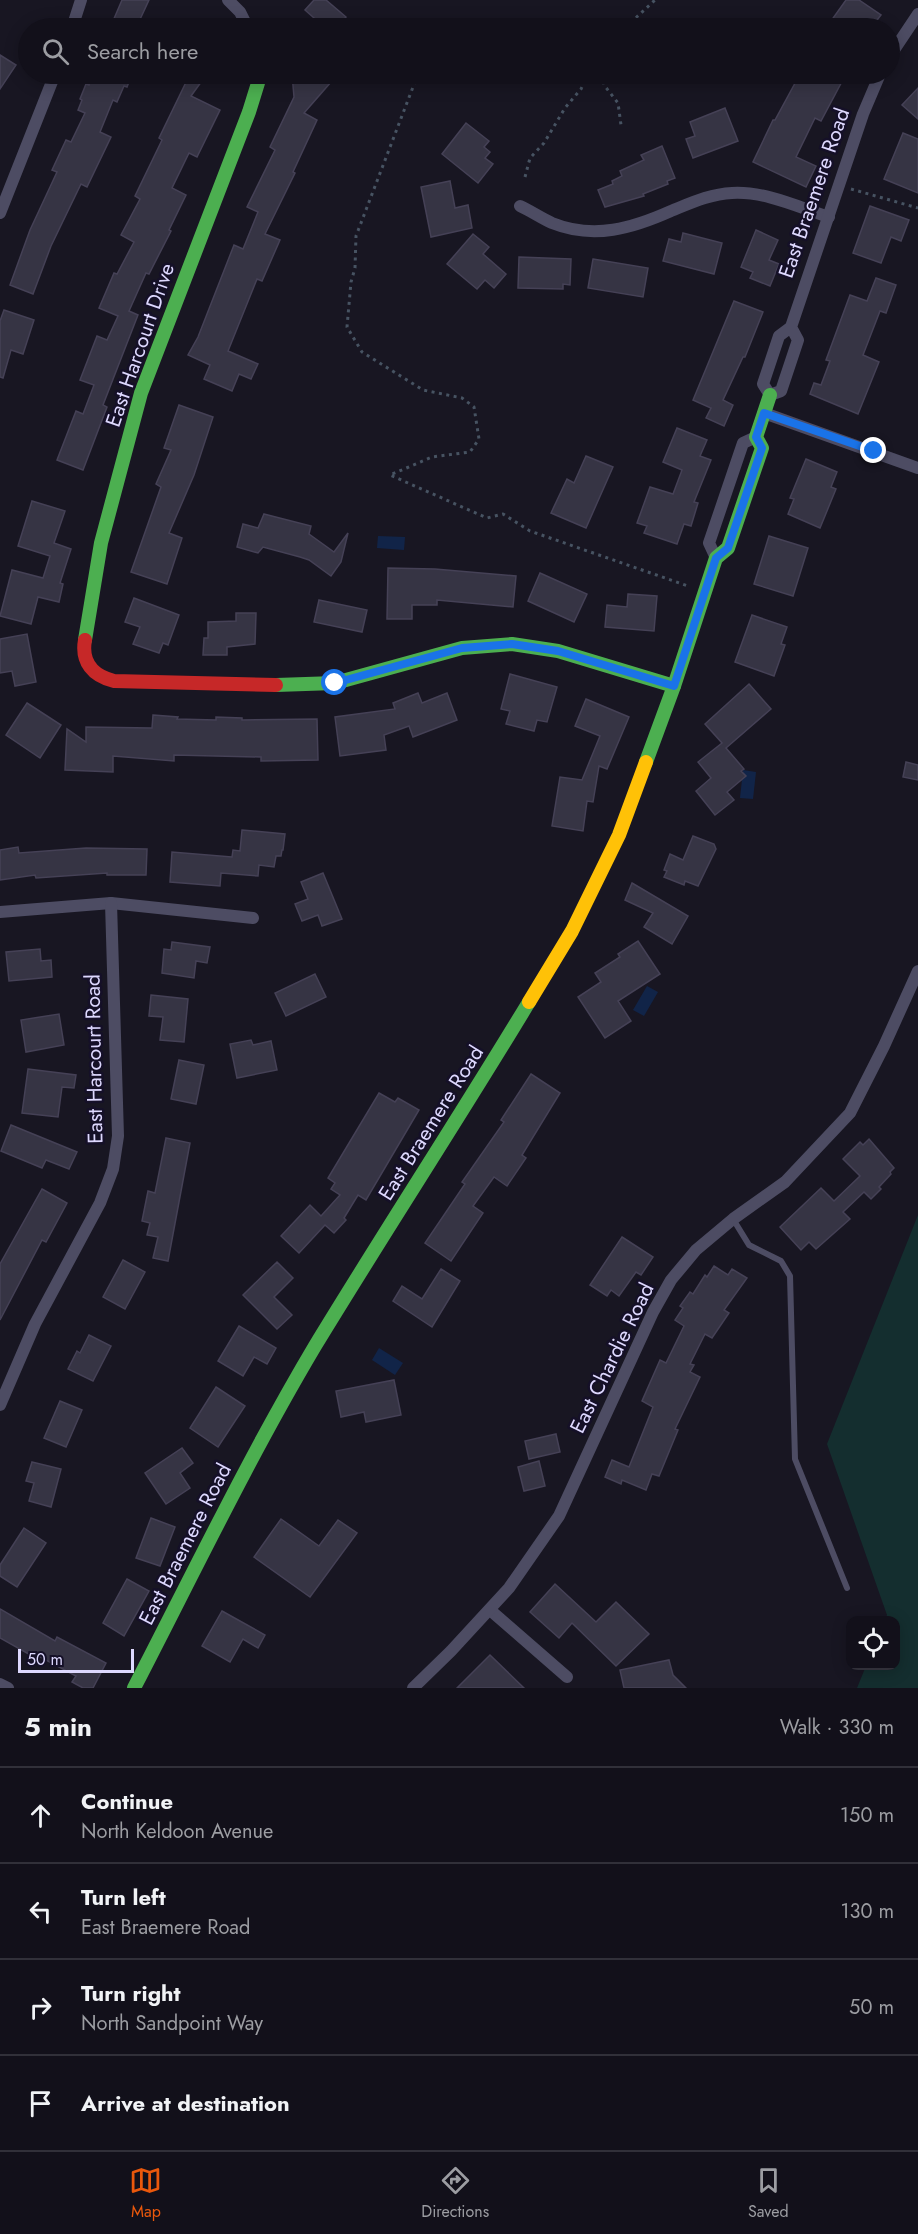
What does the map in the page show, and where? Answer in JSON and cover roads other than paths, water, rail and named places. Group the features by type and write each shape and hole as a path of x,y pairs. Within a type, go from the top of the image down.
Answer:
{"street":[{"path":"75,18 81,0"},
{"path":"228,0 243,18"},
{"path":"900,41 918,14"},
{"path":"0,213 51,84"},
{"name":"East Harcourt Drive","path":"258,84 141,393 99,555 83,649 85,661 92,671 106,680 122,682 282,685 335,683 462,648 512,644 558,651 674,686"},
{"name":"East Braemere Road","path":"770,395 763,384 779,336 791,327 863,114 876,84"},
{"path":"520,206 552,223 586,231 624,229 713,195 732,193 750,193 768,197 829,217"},
{"name":"East Braemere Road","path":"770,395 781,391 798,340 791,327"},
{"name":"East Braemere Road","path":"716,558 709,543 743,443 756,437 770,395"},
{"path":"764,413 918,468"},
{"name":"East Braemere Road","path":"134,1688 262,1440 315,1347 466,1107 572,931 618,835 674,686 716,558 728,548 762,448 756,437"},
{"path":"0,912 111,903 253,918"},
{"name":"East Harcourt Road","path":"0,1405 35,1324 100,1203 113,1169 118,1136 111,903"},
{"name":"East Chardie Road","path":"413,1688 509,1588 560,1516 653,1312 671,1280 696,1250 733,1219 784,1182 850,1113 918,971"},
{"path":"490,1610 567,1677"},
{"path":"0,1684 8,1688"}],"lane":[{"path":"733,1219 749,1245 781,1261 790,1276 795,1459 847,1588"}],"water":[{"path":"378,536 405,537 404,550 377,548"},
{"path":"743,770 756,772 753,799 740,798"},
{"path":"647,986 658,992 644,1016 633,1010"},
{"path":"379,1348 403,1363 395,1375 372,1360"}]}
